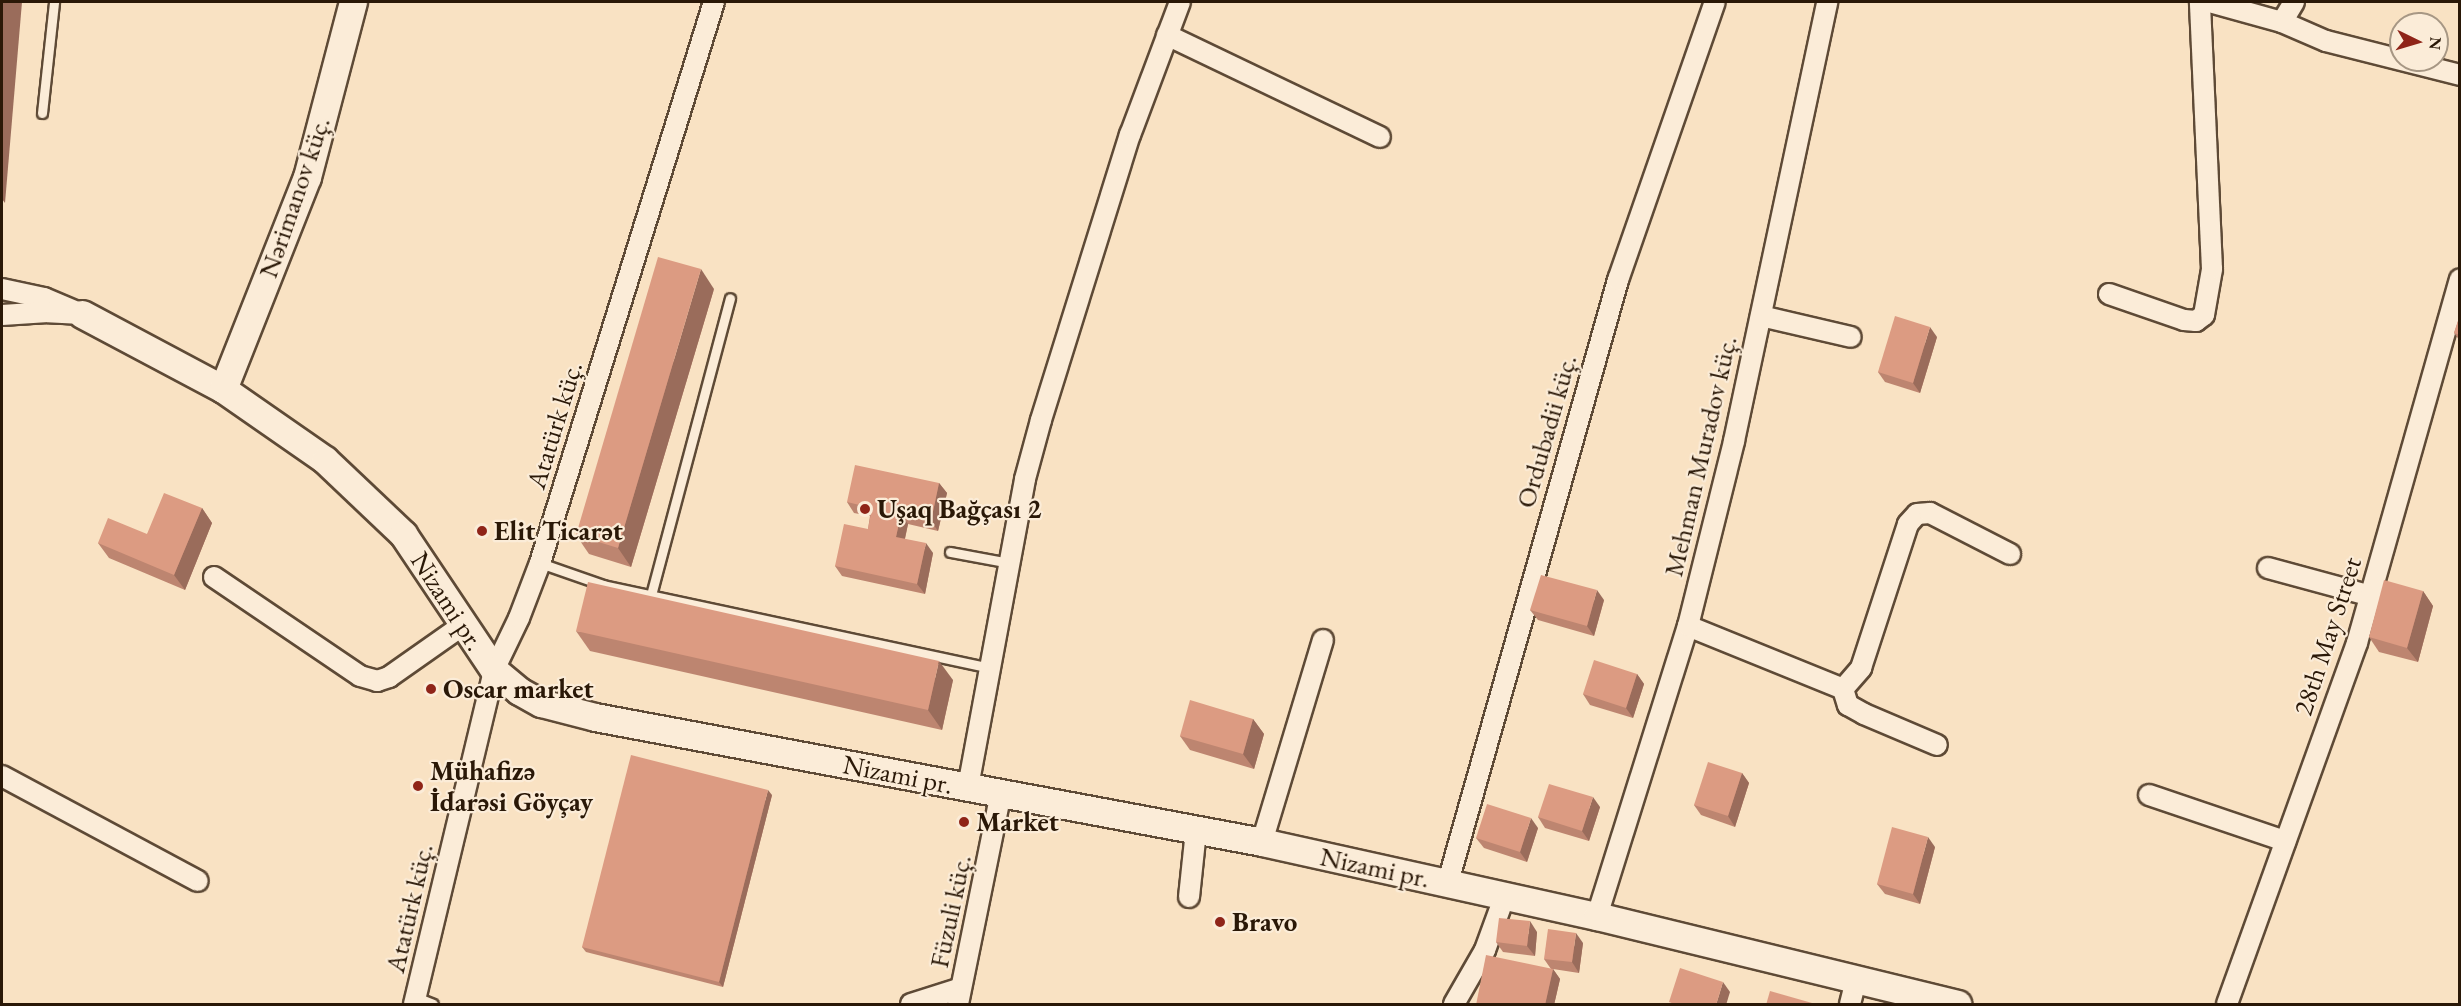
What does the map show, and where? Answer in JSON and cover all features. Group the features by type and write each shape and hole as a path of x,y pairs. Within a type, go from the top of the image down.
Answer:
{"street":[{"name":"Nərimanov küç.","path":"223,389 307,177 353,2"},
{"name":"Atatürk küç.","path":"421,1002 494,670 519,618 540,563 714,2"},
{"path":"968,787 1025,479 1056,368 1130,135 1180,2"},
{"name":"Ordubadii küç.","path":"1448,882 1618,280 1715,2"},
{"name":"Mehman Muradov küç.","path":"1597,916 1688,626 1734,441 1827,2"},
{"path":"2109,294 2184,320 2196,321 2204,315 2210,295 2212,269 2200,2"},
{"path":"2210,2 2282,22 2326,41 2460,75"},
{"path":"2282,22 2294,2"},
{"path":"1167,35 1380,137"},
{"name":"28th May Street","path":"2227,1005 2357,643 2460,279"},
{"path":"2,289 44,298 82,314"},
{"path":"2,315 48,312 82,314"},
{"name":"Nizami pr.","path":"82,314 223,389 325,460 370,500 403,534 434,577 494,670 519,691 541,703 594,717 1262,842 1597,916 1853,992 1957,1005"},
{"path":"1761,315 1851,336"},
{"path":"1844,689 1861,668 1908,524 1917,514 1930,513 2010,554"},
{"path":"2268,568 2371,596"},
{"path":"214,577 360,676 377,681 389,677 463,625"},
{"path":"1688,626 1844,689"},
{"path":"1262,842 1323,640"},
{"path":"1844,689 1848,705 1856,710 1937,745"},
{"path":"2,776 198,881"},
{"name":"Füzuli küç.","path":"960,996 1001,793"},
{"path":"2149,795 2285,841"},
{"path":"1189,897 1196,830"},
{"path":"1454,1005 1485,950 1505,896"},
{"path":"911,1005 960,996"}],"lane":[{"path":"42,113 54,2"},
{"path":"651,595 730,298"},
{"path":"950,552 1010,563"},
{"path":"540,563 603,585 990,668"}],"building":[{"path":"658,257 701,269 618,548 576,535"},
{"path":"2460,315 2460,335 2454,333"},
{"path":"1895,316 1930,327 1913,383 1878,372"},
{"path":"855,465 939,483 931,521 901,514 896,537 926,543 917,584 835,566 844,524 868,529 872,508 847,502"},
{"path":"164,493 202,508 174,575 98,543 108,518 147,534"},
{"path":"1541,575 1597,590 1587,626 1530,610"},
{"path":"2384,580 2423,591 2407,648 2369,637"},
{"path":"588,582 939,661 928,710 576,631"},
{"path":"1594,660 1637,674 1626,708 1583,694"},
{"path":"1190,700 1253,719 1243,754 1180,736"},
{"path":"631,755 768,790 719,982 582,947"},
{"path":"1708,762 1742,773 1728,816 1694,805"},
{"path":"1549,784 1593,797 1582,831 1538,817"},
{"path":"1487,804 1531,818 1520,852 1476,838"},
{"path":"1892,827 1928,837 1913,894 1877,884"},
{"path":"1499,918 1530,921 1527,946 1496,942"},
{"path":"1548,929 1576,933 1572,962 1544,959"},
{"path":"1486,955 1553,969 1545,1005 1476,1005"},
{"path":"1680,968 1723,982 1716,1005 1677,1005 1669,1002"},
{"path":"1770,991 1819,1005 1766,1005"}],"place":[{"name":"Uşaq Bağçası 2","path":"865,509"},
{"name":"Elit Ticarət","path":"482,531"},
{"name":"Oscar market","path":"431,689"},
{"name":"Mühafizə İdarəsi Göyçay","path":"418,786"},
{"name":"Market","path":"964,822"},
{"name":"Bravo","path":"1220,922"}]}
